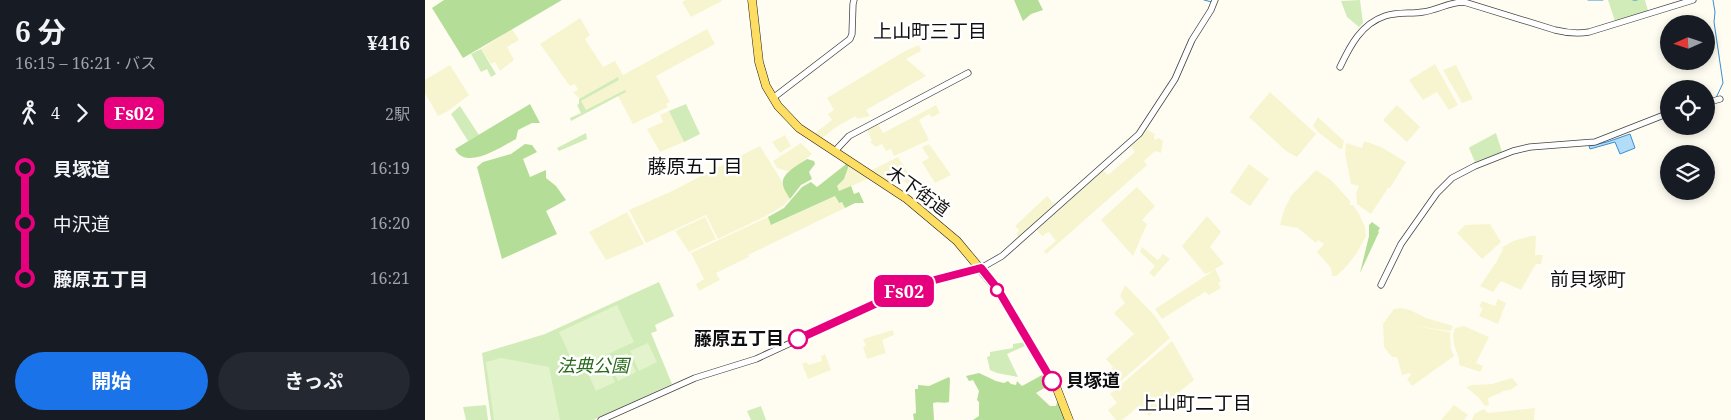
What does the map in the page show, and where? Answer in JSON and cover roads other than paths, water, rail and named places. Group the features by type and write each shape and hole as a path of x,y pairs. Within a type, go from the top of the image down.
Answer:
{"main road":[{"name":"木下街道","path":"752,0 759,62 766,86 773,98 791,121 808,135 911,202 951,234 997,288 1062,399 1069,420"}],"street":[{"path":"773,98 850,39 854,0"},
{"path":"601,420 695,378 755,359 901,292 927,282 981,268 1009,252 1139,134 1175,79 1192,40 1211,10 1215,0"},
{"path":"1340,67 1356,38 1365,27 1376,20 1385,16 1425,12 1454,2 1464,2 1555,30 1578,34 1693,0"},
{"path":"835,151 849,136 968,73"},
{"path":"1715,100 1720,99"},
{"path":"1381,285 1401,244 1437,193 1456,176 1513,151 1530,146 1595,142 1660,117"}],"water":[{"path":"1630,134 1635,148 1620,154 1615,142 1590,149 1589,146 1607,142"}],"waterway":[{"path":"1204,0 1212,2"},
{"path":"1588,0 1603,0"},
{"path":"1713,0 1714,22 1723,83 1716,98"}],"place":[{"name":"藤原五丁目","path":"798,339"},
{"name":"貝塚道","path":"1052,381"}],"district":[{"name":"上山町三丁目","path":"930,31"},
{"name":"藤原五丁目","path":"695,166"},
{"name":"前貝塚町","path":"1588,279"},
{"name":"上山町二丁目","path":"1195,403"}],"park label":[{"name":"法典公園","path":"593,366"}]}
